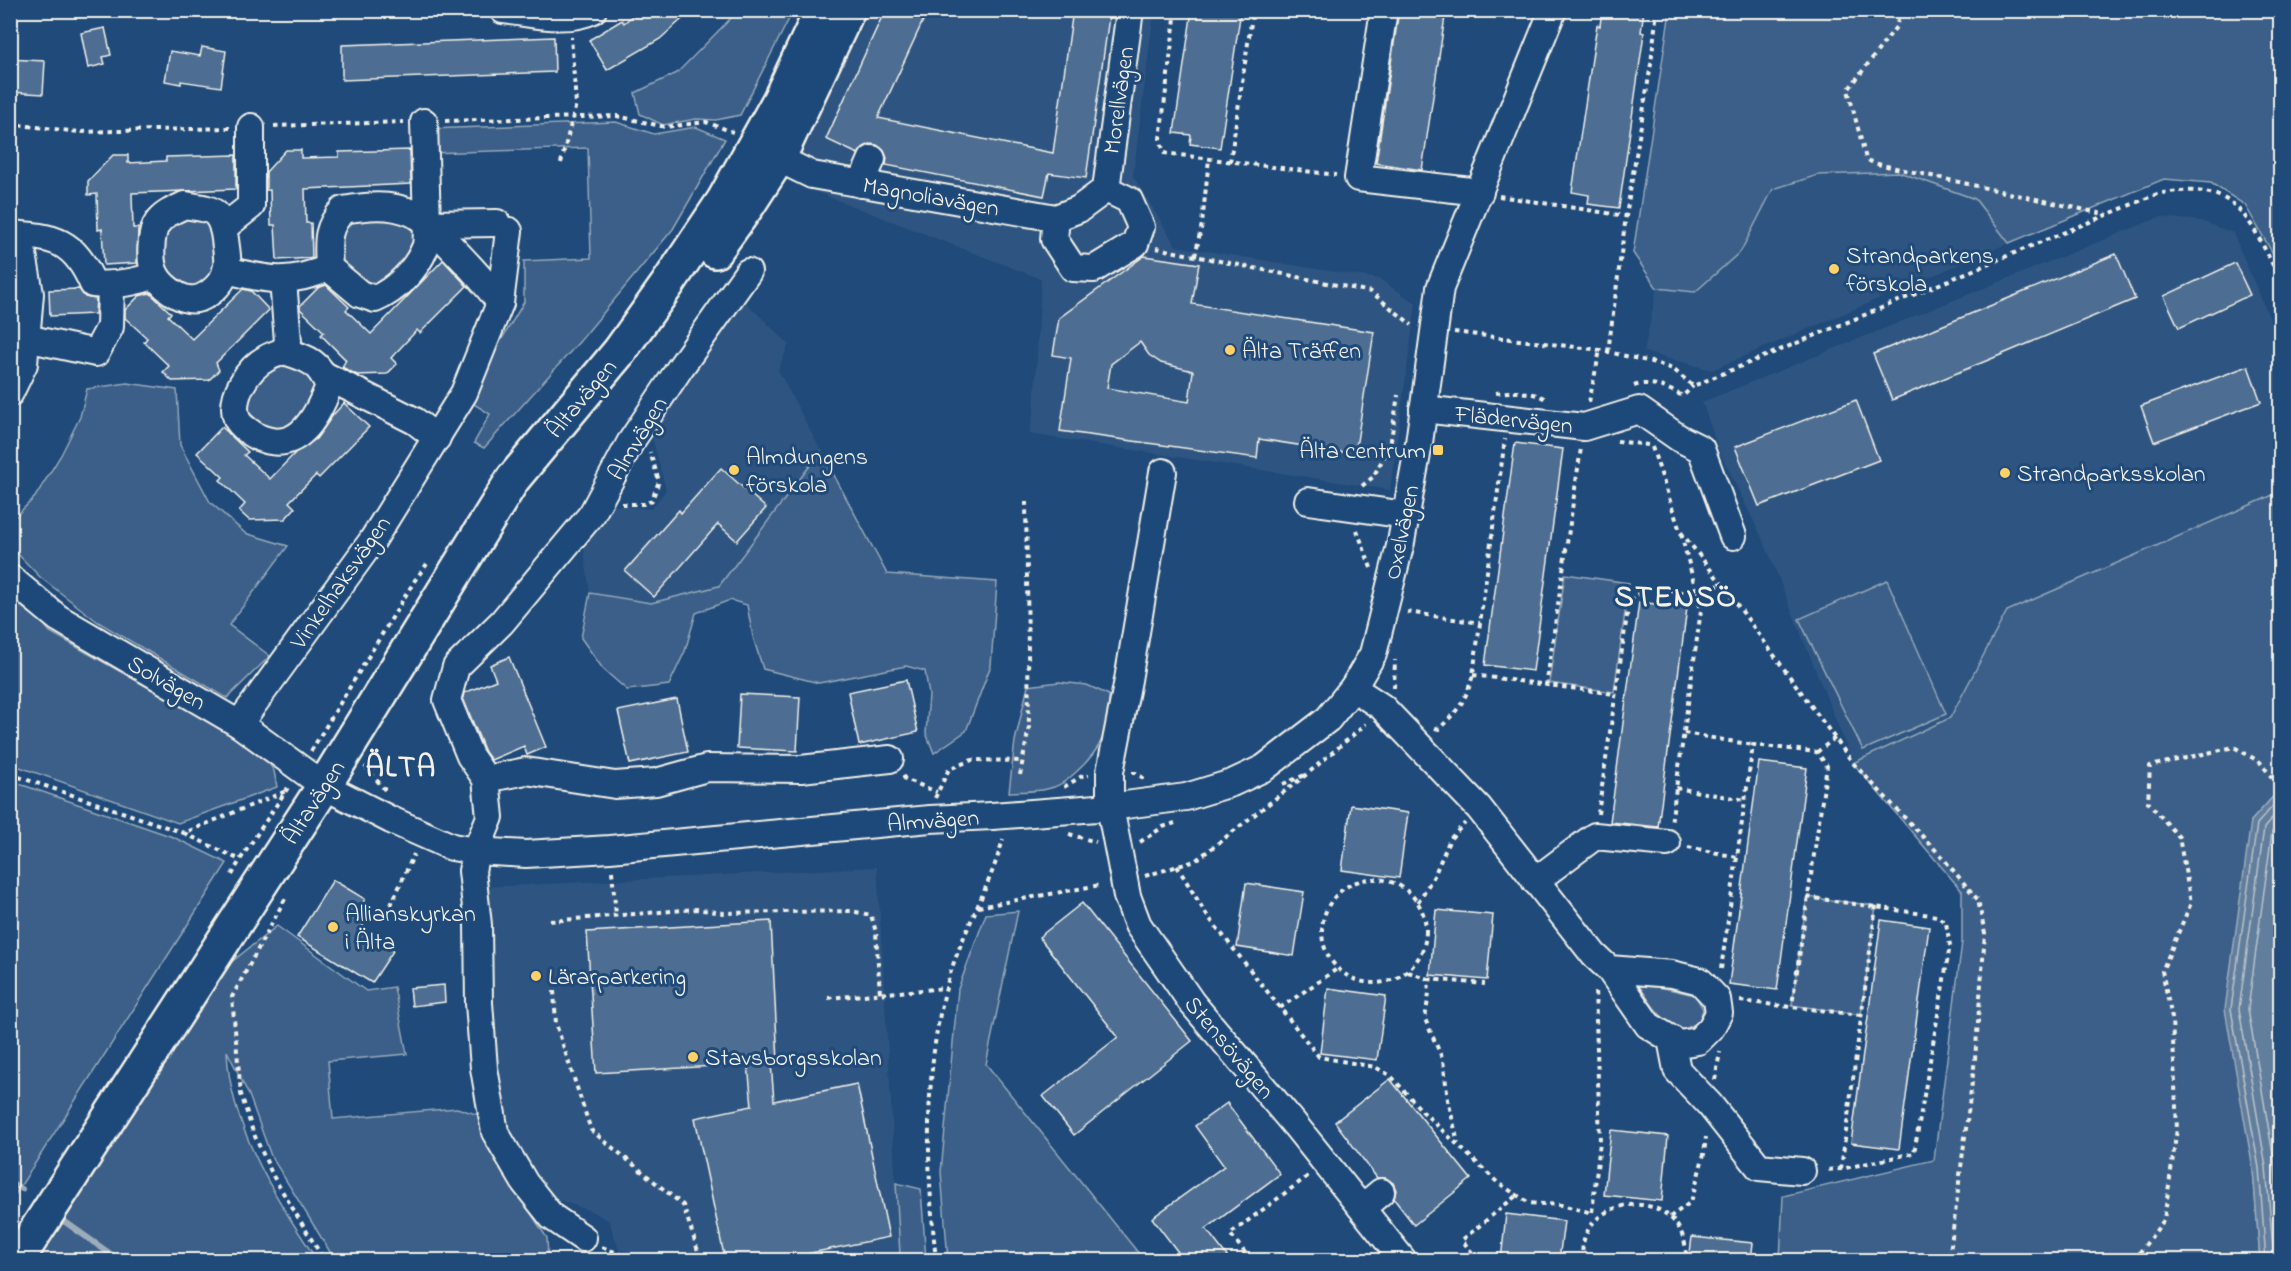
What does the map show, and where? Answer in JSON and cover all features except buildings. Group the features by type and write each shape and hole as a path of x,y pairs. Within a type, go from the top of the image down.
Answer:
{"main road":[{"name":"Ältavägen","path":"756,146 822,10"},
{"name":"Ältavägen","path":"17,1260 324,786 513,479 619,352 667,285 756,146 848,10"}],"street":[{"path":"503,10 582,13"},
{"name":"Morellvägen","path":"1106,189 1130,10"},
{"path":"1384,10 1358,178 1480,192"},
{"name":"Oxelvägen","path":"1353,688 1373,654 1406,515 1419,443 1440,288 1552,10"},
{"path":"226,270 283,281 308,277 329,268 360,294 375,299 390,292 416,265 426,246 424,122"},
{"path":"223,228 251,206 251,127"},
{"name":"Magnoliavägen","path":"756,146 812,175 1056,218"},
{"path":"861,184 872,159"},
{"path":"1106,189 1129,200 1141,227 1135,244 1094,269 1073,268 1054,239 1056,218 1079,209 1106,189"},
{"path":"185,205 215,213 223,228 226,270 218,287 202,297 189,300 170,291 155,274 151,250 158,222 169,212 185,205"},
{"name":"Vinkelhaksvägen","path":"329,268 328,245 331,223 343,210 379,206 397,208 413,214 427,224 496,297"},
{"name":"Vinkelhaksvägen","path":"239,724 372,541 464,393 496,297 504,235 427,224"},
{"path":"10,393 24,364 30,294 17,244 35,236 57,241 76,252 93,284 134,283 155,274"},
{"name":"Almvägen","path":"476,851 490,817 486,779 470,756 447,700 456,667 502,622 592,514 642,426 748,272"},
{"path":"283,281 288,341 284,351"},
{"path":"26,338 96,353 110,327 111,285"},
{"path":"284,351 305,358 321,368 324,375 328,386 320,409 306,427 293,438 285,442 264,440 252,434 238,421 235,402 244,379 266,358 284,351"},
{"path":"324,375 415,421 437,438"},
{"path":"1634,399 1679,438 1701,449 1733,536"},
{"name":"Flädervägen","path":"1423,409 1582,423 1634,399"},
{"name":"Stensövägen","path":"1164,472 1110,772 1110,807 1130,880 1138,925 1192,1003 1326,1164 1371,1200 1403,1260"},
{"path":"1308,501 1406,515"},
{"name":"Solvägen","path":"10,578 58,618 239,724 324,786"},
{"path":"1353,688 1388,698 1479,808 1648,1025 1679,1044 1698,1041 1711,1028 1719,1013 1723,999 1700,981 1601,962"},
{"name":"Almvägen","path":"324,786 391,820 452,847 526,854 610,849 930,819 1110,807 1186,797 1232,783 1264,768 1328,719 1353,688"},
{"path":"486,779 526,771 615,785 656,782 707,768 801,769 890,759"},
{"path":"1535,881 1595,836 1667,843"},
{"path":"476,851 472,871 478,925 479,1003 484,1068 495,1132 525,1183 552,1217 583,1238"},
{"path":"1671,1039 1677,1070 1710,1106 1758,1167 1802,1171"}],"path":[{"path":"1176,10 1160,138 1164,153 1358,178"},
{"path":"1230,162 1253,10"},
{"path":"1608,352 1657,10"},
{"path":"1901,10 1896,27 1848,90 1866,159 1894,168 2108,215"},
{"path":"561,163 576,104 582,13"},
{"path":"10,123 80,132 617,116 665,128 706,122 756,146"},
{"path":"1195,256 1202,224 1209,159"},
{"path":"1737,857 1667,843 1701,610 1680,531 1634,399 1639,384 1662,386 1683,396 1693,387 2157,194 2188,190 2213,194 2240,209 2249,219 2280,279"},
{"path":"1480,192 1626,216"},
{"path":"1135,244 1371,292 1415,327"},
{"path":"1454,332 1600,350 1673,369 1693,387"},
{"path":"1546,686 1582,423 1600,350"},
{"path":"1488,394 1507,391 1541,396 1551,403"},
{"path":"1582,423 1589,402 1599,398"},
{"path":"1455,713 1466,698 1473,675 1508,418"},
{"path":"1582,423 1651,446"},
{"path":"600,500 604,503 633,505 646,504 652,500 660,481 642,426"},
{"path":"1020,775 1029,727 1026,502"},
{"path":"1680,531 1722,584 1853,763 1942,857 1978,900 1985,934 1975,1059 1949,1260"},
{"path":"1595,836 1629,602 1646,587 1697,594 1722,584"},
{"path":"1405,622 1409,602"},
{"path":"1407,612 1480,623"},
{"path":"1396,660 1398,651"},
{"path":"1473,675 1615,694"},
{"path":"1130,880 1195,861 1362,728 1388,698"},
{"path":"1684,734 1817,752 1835,738"},
{"path":"1753,745 1719,980 1723,999 1792,1005 1861,1015"},
{"path":"2134,1260 2164,1220 2177,1129 2172,1018 2162,972 2192,903 2179,837 2148,802 2150,766 2234,747 2260,762 2280,788"},
{"path":"1792,1005 1827,766 1817,752"},
{"path":"890,759 905,779 937,792"},
{"path":"930,819 937,792 949,769 972,760 1023,761"},
{"path":"1676,788 1745,800"},
{"path":"1418,902 1434,876 1450,839 1479,808"},
{"path":"184,833 240,860"},
{"path":"936,1260 930,1200 928,1145 934,1052 946,988 997,861 1003,839"},
{"path":"610,849 616,915"},
{"path":"362,921 386,916 416,850"},
{"path":"1177,866 1206,914 1318,1057 1376,1067 1391,1076 1422,1111 1497,1182 1529,1203 1561,1205 1592,1213 1597,1220"},
{"path":"1375,878 1400,885 1418,902 1426,926 1423,951 1407,971 1384,983 1359,982 1337,969 1323,948 1321,923 1331,899 1350,883 1375,878"},
{"path":"977,907 1100,885"},
{"path":"288,893 232,997 241,1094 253,1132 273,1176 324,1260"},
{"path":"1802,1171 1841,1169 1914,1153 1950,945 1946,923 1937,916 1807,897"},
{"path":"1841,1169 1876,906"},
{"path":"550,921 696,909 723,913 851,911 871,915 876,932 880,994"},
{"path":"1592,1213 1600,1142 1601,962"},
{"path":"1280,1008 1337,969"},
{"path":"1407,971 1428,979 1485,984"},
{"path":"1428,979 1429,993 1425,1019 1443,1060 1448,1100 1458,1143"},
{"path":"828,998 946,988"},
{"path":"554,991 556,1024 591,1130 683,1205 701,1260"},
{"path":"1251,1260 1230,1234 1326,1164"},
{"path":"1478,1260 1462,1240 1517,1195"},
{"path":"1583,1260 1581,1251 1589,1229 1605,1212 1627,1204 1650,1206 1670,1217 1683,1237 1686,1260"},
{"path":"583,1238 635,1260"}],"shaded area":[{"path":"739,10 793,11 740,115 716,120 696,119 663,125 640,114 635,93 677,73"},
{"name":"Älta centrum","path":"871,11 1154,11 1133,176 1176,246 1379,279 1416,303 1390,490 1029,434 1034,411 1041,279 780,178"},
{"path":"1670,11 2280,11 2280,266 2245,205 2211,183 2164,179 2009,243 1975,199 1899,172 1818,175 1773,189 1741,251 1695,292 1657,288 1633,253"},
{"path":"616,122 654,134 696,127 725,139 673,229 580,341 484,448 474,443 490,414 466,399 524,302 524,261 591,258 588,148 429,153 429,129"},
{"name":"Strandparkens förskola","path":"1899,172 1975,199 2009,243 1712,370 1644,352 1657,288 1695,292 1741,251 1773,189 1818,175"},
{"path":"188,213 215,227 219,252 207,290 176,290 155,240"},
{"path":"372,214 409,224 420,246 389,287 355,283 338,257 341,222"},
{"name":"Strandparksskolan","path":"2160,217 2201,221 2233,233 2275,331 2280,403 2280,492 2007,611 1950,718 1853,763 1764,542 1720,453 1702,402"},
{"name":"Almdungens förskola","path":"742,299 789,344 778,370 821,451 719,586 651,603 590,593 583,543 610,505 651,509 666,490 651,433"},
{"path":"282,359 310,372 317,388 318,400 286,438 242,416 246,386"},
{"path":"127,383 177,390 180,445 210,502 245,533 288,546 229,625 270,656 227,698 98,622 40,577 11,547 11,521 35,497 61,455 80,417 87,389"},
{"path":"821,451 887,574 997,582 991,665 966,731 934,753 926,733 929,695 925,671 906,666 819,683 763,669 753,637 747,605 730,600 696,613 685,651 669,685 627,690 603,669 581,638 590,593 651,603 719,586"},
{"path":"2280,492 2280,789 2251,821 2253,1169 2260,1260 1780,1260 1783,1196 1934,1160 1962,942 1962,891 1853,763 1950,718 2007,611"},
{"path":"1565,574 1629,583 1614,692 1549,683"},
{"path":"1887,580 1946,714 1863,750 1799,619"},
{"path":"11,599 41,621 50,632 261,751 274,771 277,787 178,823 11,764"},
{"path":"1059,682 1087,685 1109,695 1105,730 1098,748 1072,776 1055,787 1009,792 1015,741 1028,686"},
{"path":"11,781 173,837 227,863 11,1201"},
{"name":"Stavsborgsskolan","path":"877,867 900,1255 859,1260 654,1260 619,1250 609,1221 593,1212 554,1198 513,1138 500,1094 485,887"},
{"path":"1807,897 1876,906 1861,1015 1792,1005"},
{"path":"1018,911 986,1064 1144,1260 948,1260 941,1172 958,989 986,914"},
{"path":"277,926 366,991 394,987 407,1054 328,1061 333,1119 457,1108 479,1115 489,1149 547,1238 548,1260 335,1260 271,1156 249,1095 227,1051 236,1107 246,1134 271,1187 317,1260 31,1260 225,967"},
{"path":"1637,982 1695,995 1703,1009 1699,1022 1683,1030 1675,1027 1656,1010"},
{"path":"896,1183 921,1189 926,1260 869,1260 900,1254"}],"water":[{"path":"2280,789 2280,1260 2260,1260 2253,1169 2225,1009 2251,821"}],"waterway":[{"path":"10,1182 22,1189"},
{"path":"61,1219 119,1260"}],"place":[{"name":"Strandparkens förskola","path":"1834,269"},
{"name":"Älta Träffen","path":"1230,350"},
{"name":"Älta centrum","path":"1438,450"},
{"name":"Almdungens förskola","path":"734,470"},
{"name":"Strandparksskolan","path":"2005,473"},
{"name":"Allianskyrkan i Älta","path":"333,927"},
{"name":"Lärarparkering","path":"536,976"},
{"name":"Stavsborgsskolan","path":"693,1057"}],"district":[{"name":"STENSÖ","path":"1676,596"},
{"name":"ÄLTA","path":"401,766"}]}
